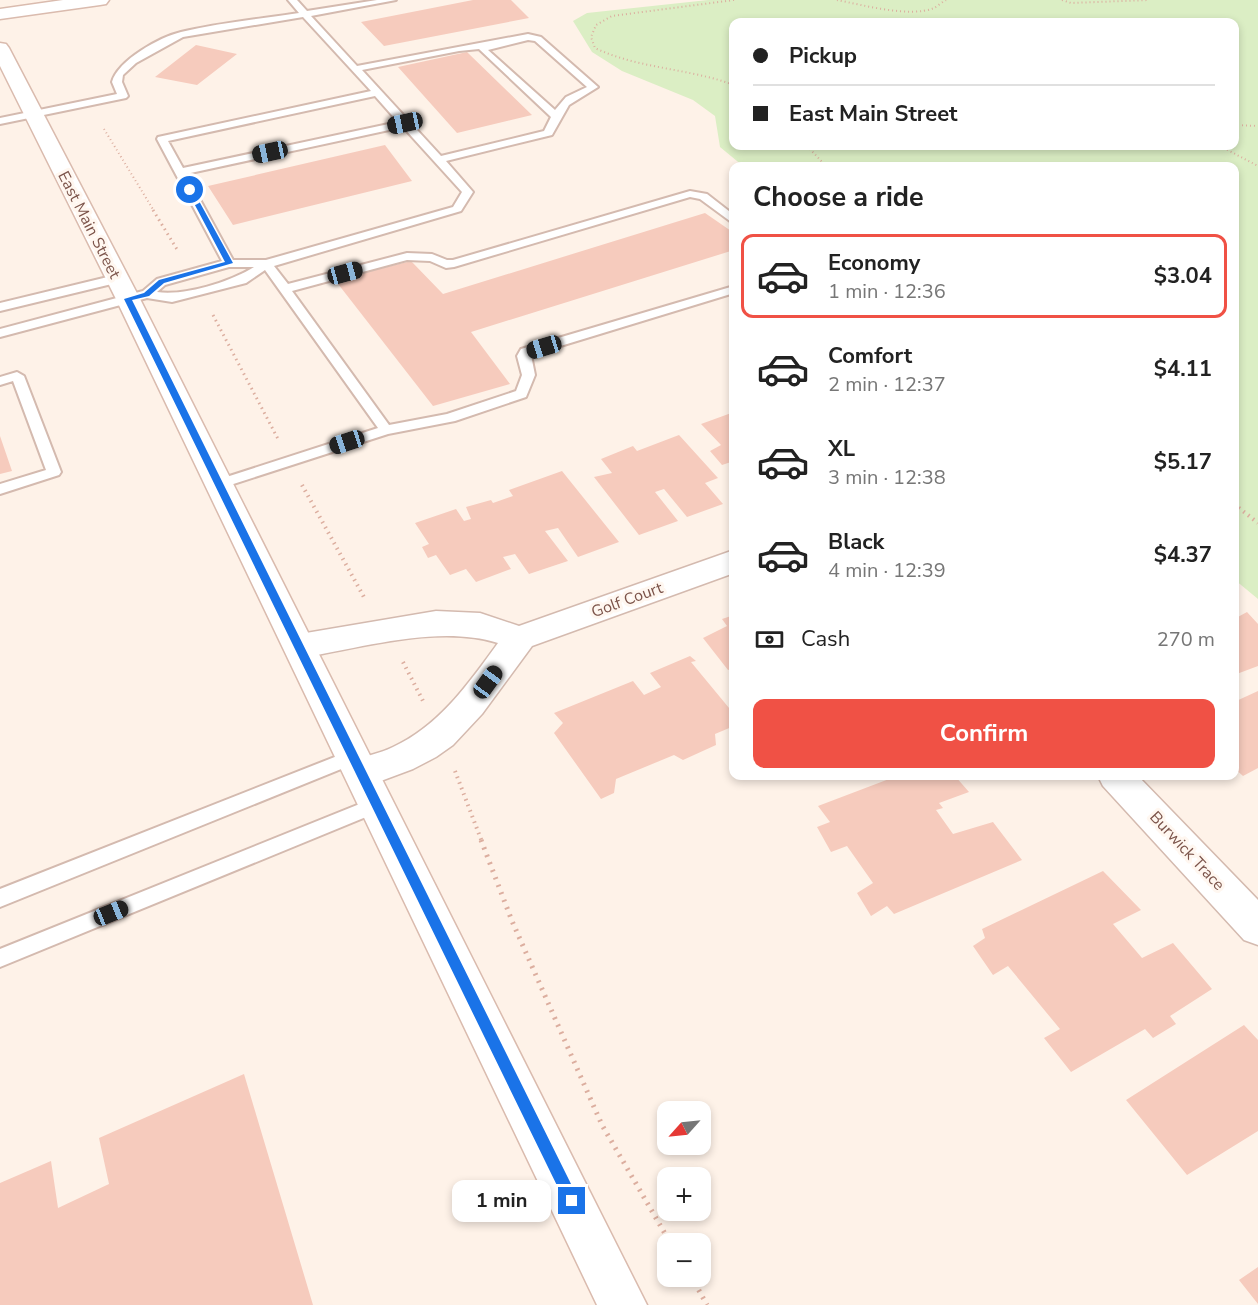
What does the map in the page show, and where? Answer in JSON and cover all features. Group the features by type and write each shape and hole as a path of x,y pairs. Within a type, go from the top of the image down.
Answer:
{"main road":[{"path":"0,14 100,0"},
{"name":"East Main Street","path":"0,48 130,291 219,484 623,1305"},
{"name":"Golf Court","path":"520,638 729,563"},
{"path":"300,646 436,622 480,625 520,638 488,682 446,730 405,757 358,765"},
{"name":"Burwick Trace","path":"1120,780 1258,927"}],"lane":[{"path":"0,307 130,291 172,298 242,280 267,264 457,209 468,192 292,0"},
{"path":"0,121 123,96 117,82 121,70 157,46 181,35 392,0"},
{"path":"355,69 528,37 538,39 593,87 574,96 556,117 548,133 438,160"},
{"path":"487,46 483,49 484,51 556,117"},
{"path":"229,263 162,139 377,93"},
{"path":"180,172 405,123"},
{"path":"284,289 407,256 432,258 446,264 454,263 690,194 703,196 729,217"},
{"path":"0,333 130,291 229,263 267,264"},
{"path":"267,264 386,430"},
{"path":"219,484 386,430 450,418 521,394 529,374 528,365 523,356 526,352 729,291"},
{"path":"0,381 17,376 54,472 0,489"},
{"path":"0,898 358,765"},
{"path":"0,958 377,805"}],"path":[{"path":"729,83 720,79 645,67 614,59 595,48 591,37 596,26 612,16 734,0"},
{"path":"837,0 911,10 933,8 946,0"},
{"path":"1062,0 1071,3 1149,0"},
{"path":"1239,125 1258,126"},
{"path":"104,129 167,231 190,274"},
{"path":"811,150 822,162"},
{"path":"1228,150 1258,166"},
{"path":"1239,508 1258,523"},
{"path":"697,1287 708,1305"}],"green space":[{"path":"708,0 1258,0 1258,599 1239,583 1239,162 738,162 720,147 715,116 693,100 622,71 592,52 573,21 587,13"}],"building":[{"path":"473,0 511,0 529,18 384,46 361,22"},
{"path":"196,45 237,54 197,85 155,77"},
{"path":"467,52 532,115 457,133 398,67"},
{"path":"385,145 412,181 233,225 208,186"},
{"path":"705,213 729,230 729,252 471,332 510,384 433,406 335,280 411,261 443,294"},
{"path":"729,414 729,463 722,465 710,451 721,445 701,424"},
{"path":"679,435 718,478 705,483 723,504 687,517 664,489 655,492 678,521 639,535 594,477 612,473 601,459 633,446 637,451"},
{"path":"0,436 12,471 0,474"},
{"path":"562,471 619,542 578,557 558,528 545,531 568,561 529,574 515,554 503,557 511,569 476,582 466,569 450,575 436,555 428,558 422,547 429,544 415,523 456,509 464,521 471,519 466,507 491,500 493,503 513,496 509,490"},
{"path":"1247,612 1258,624 1258,666 1239,673 1239,616"},
{"path":"729,617 728,670 703,638 727,626 722,619"},
{"path":"690,656 696,661 691,662 729,708 729,728 715,734 716,745 683,760 674,755 616,779 614,793 601,799 554,733 563,723 554,713 633,681 644,695 661,687 650,673"},
{"path":"1258,691 1258,768 1243,776 1239,772 1239,700"},
{"path":"886,780 958,780 969,792 939,803 943,808 936,810 953,834 993,822 1022,860 894,914 887,906 871,916 857,893 873,883 847,846 831,852 817,827 830,822 818,806"},
{"path":"1103,871 1141,910 1113,924 1142,958 1173,943 1212,989 1170,1016 1176,1024 1153,1038 1145,1029 1071,1072 1044,1038 1060,1029 1008,966 993,975 973,946 985,938 982,929"},
{"path":"1244,1025 1258,1040 1258,1131 1187,1175 1126,1100"},
{"path":"244,1074 313,1305 0,1305 0,1183 51,1161 58,1208 109,1184 99,1138"},
{"path":"1258,1267 1258,1304 1239,1280"}],"route":[{"path":"190,190 229,263 161,282 147,294 128,299 355,756 572,1201"}]}
